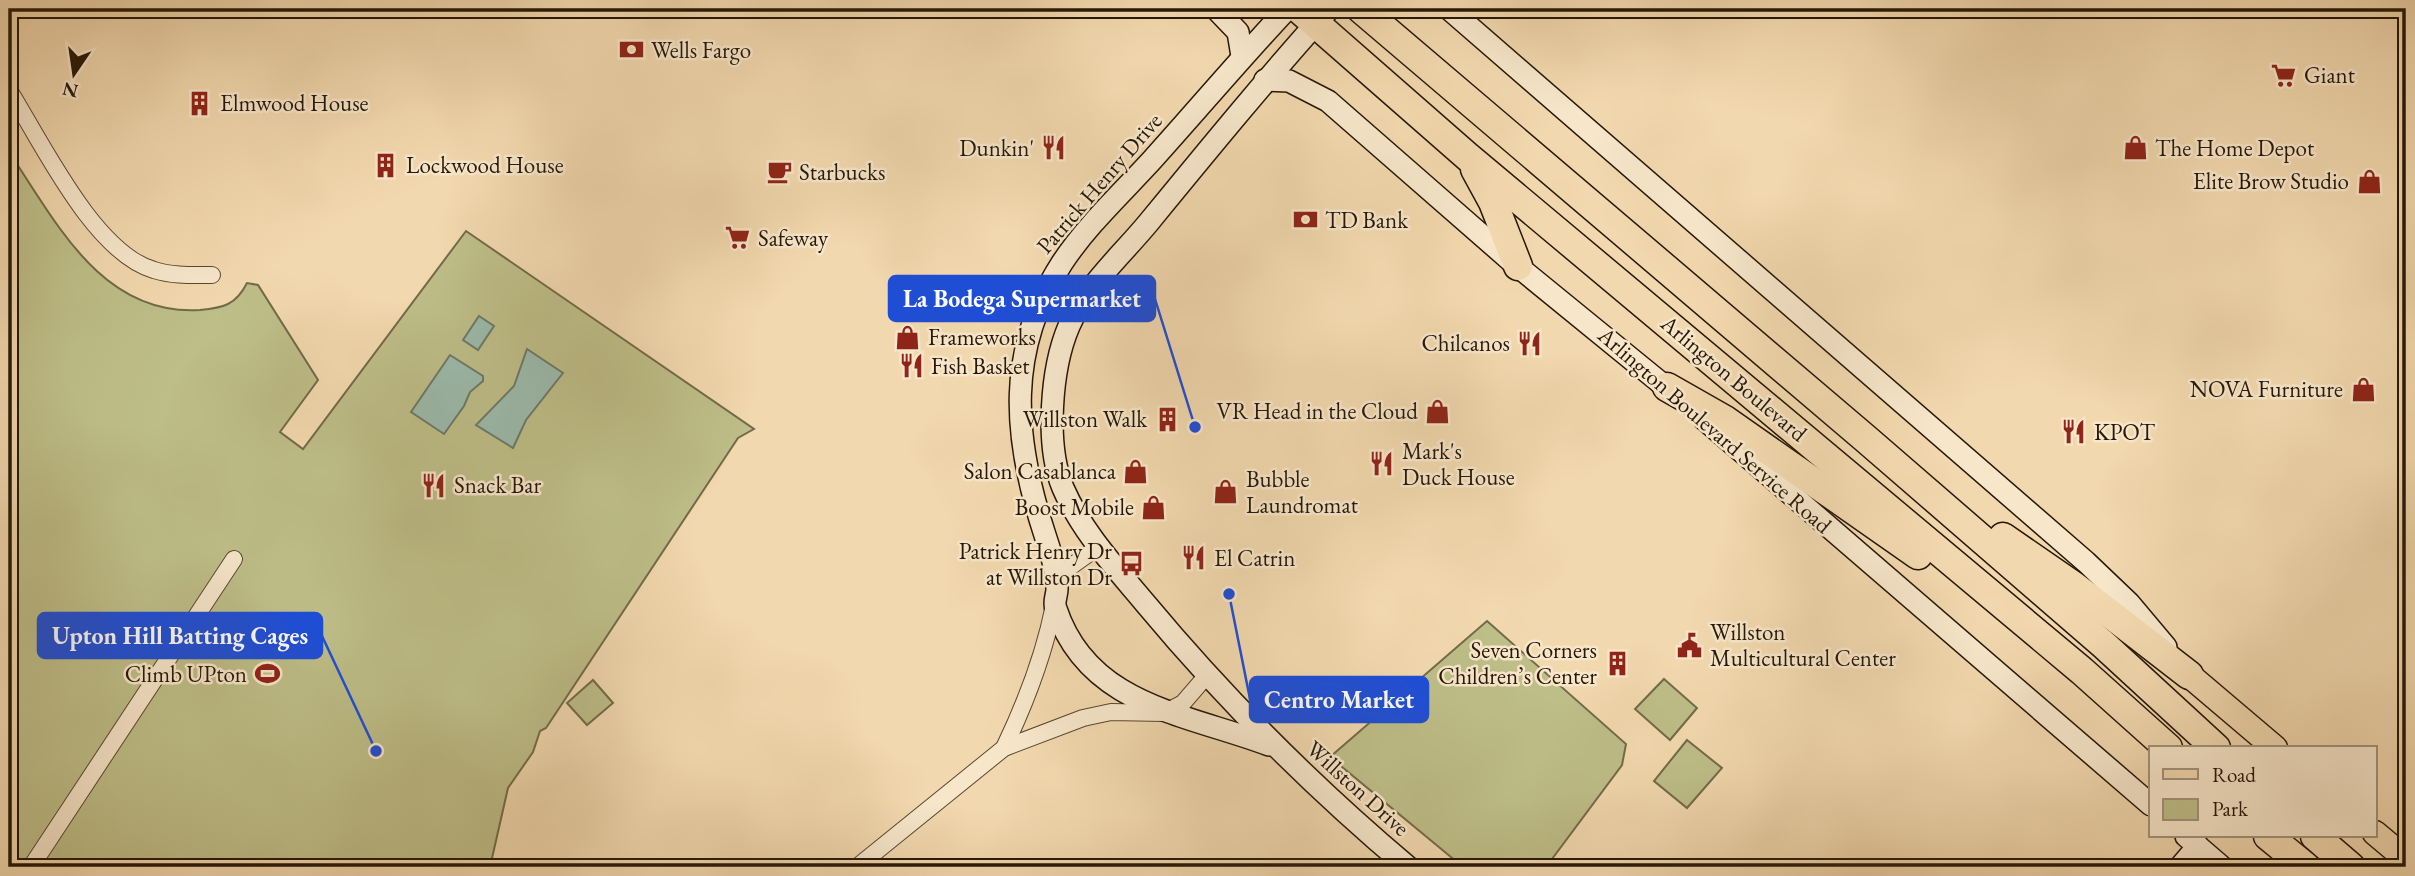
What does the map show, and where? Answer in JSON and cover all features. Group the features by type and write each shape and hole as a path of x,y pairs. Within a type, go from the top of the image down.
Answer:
{"highway":[{"name":"Arlington Boulevard","path":"1361,9 1866,439 2104,645 2214,746"},
{"name":"Arlington Boulevard","path":"1315,14 1468,157 2082,671 2166,746"},
{"path":"1468,157 1493,202 1518,266"},
{"path":"1667,387 1736,427 2082,671"},
{"path":"1866,439 2074,586 2189,675"},
{"path":"2269,838 2300,867"},
{"path":"2270,838 2306,867"},
{"path":"2317,838 2351,867"}],"main road":[{"path":"2189,675 2274,746"},
{"path":"2376,834 2406,859"}],"street":[{"path":"1216,9 1237,32 1242,56"},
{"name":"Patrick Henry Drive","path":"1164,713 1103,679 1064,630 1032,495 1018,417 1021,370 1035,315 1064,260 1242,56 1287,9"},
{"path":"1451,12 1934,430 2129,603 2189,675"},
{"path":"1274,747 1098,547 1062,485 1053,433 1056,379 1069,327 1095,283 1265,80 1315,14"},
{"name":"Arlington Boulevard Service Road","path":"1265,80 1289,81 1328,101 1518,266 1667,387 2149,803"},
{"path":"9,90 87,216 116,250 151,270 180,275 212,275"},
{"name":"Patrick Henry Drive","path":"1004,748 1024,706 1041,660 1056,596 1066,570 1098,547"},
{"path":"31,867 234,559"},
{"path":"1164,713 1183,703 1208,674"},
{"name":"Patrick Henry Drive","path":"857,867 1004,748 1083,718 1111,712 1164,713 1217,725 1274,747"},
{"name":"Willston Drive","path":"1274,747 1396,864"},
{"path":"2180,867 2192,841 2222,867"}],"green space":[{"path":"13,158 67,238 87,262 111,282 137,298 166,308 200,310 228,304 247,283 258,285 318,380 280,432 303,449 466,231 754,429 738,438 546,728 540,731 533,752 508,788 490,867 9,867 9,160"},
{"path":"1487,621 1626,744 1622,765 1546,867 1463,867 1330,757"},
{"path":"1664,679 1697,708 1670,740 1635,709"},
{"path":"593,680 613,703 587,725 567,703"},
{"path":"1687,740 1722,768 1687,808 1654,781"}],"shaded area":[{"path":"479,316 494,326 478,350 463,340"},
{"path":"527,349 563,373 526,420 513,448 476,425 514,386"},
{"path":"450,355 483,376 483,381 470,392 464,406 444,434 411,412"}],"place":[{"name":"Wells Fargo","path":"631,50"},
{"name":"Giant","path":"2284,75"},
{"name":"Elmwood House","path":"200,103"},
{"name":"Dunkin'","path":"1054,148"},
{"name":"The Home Depot","path":"2135,148"},
{"name":"Lockwood House","path":"386,165"},
{"name":"Starbucks","path":"779,172"},
{"name":"Elite Brow Studio","path":"2369,181"},
{"name":"TD Bank","path":"1305,220"},
{"name":"Safeway","path":"738,238"},
{"name":"Frameworks","path":"908,337"},
{"name":"Chilcanos","path":"1530,343"},
{"name":"Fish Basket","path":"911,366"},
{"name":"NOVA Furniture","path":"2363,389"},
{"name":"VR Head in the Cloud","path":"1438,411"},
{"name":"Willston Walk","path":"1167,419"},
{"name":"La Bodega Supermarket","path":"1195,427"},
{"name":"KPOT","path":"2074,432"},
{"name":"Mark's Duck House","path":"1382,464"},
{"name":"Salon Casablanca","path":"1136,471"},
{"name":"Snack Bar","path":"434,485"},
{"name":"Bubble Laundromat","path":"1226,492"},
{"name":"Boost Mobile","path":"1154,507"},
{"name":"El Catrin","path":"1194,558"},
{"name":"Patrick Henry Dr at Willston Dr","path":"1132,564"},
{"name":"Centro Market","path":"1229,594"},
{"name":"Willston Multicultural Center","path":"1690,645"},
{"name":"Seven Corners Children’s Center","path":"1617,663"},
{"name":"Climb UPton","path":"267,674"},
{"name":"Upton Hill Batting Cages","path":"376,751"}]}
